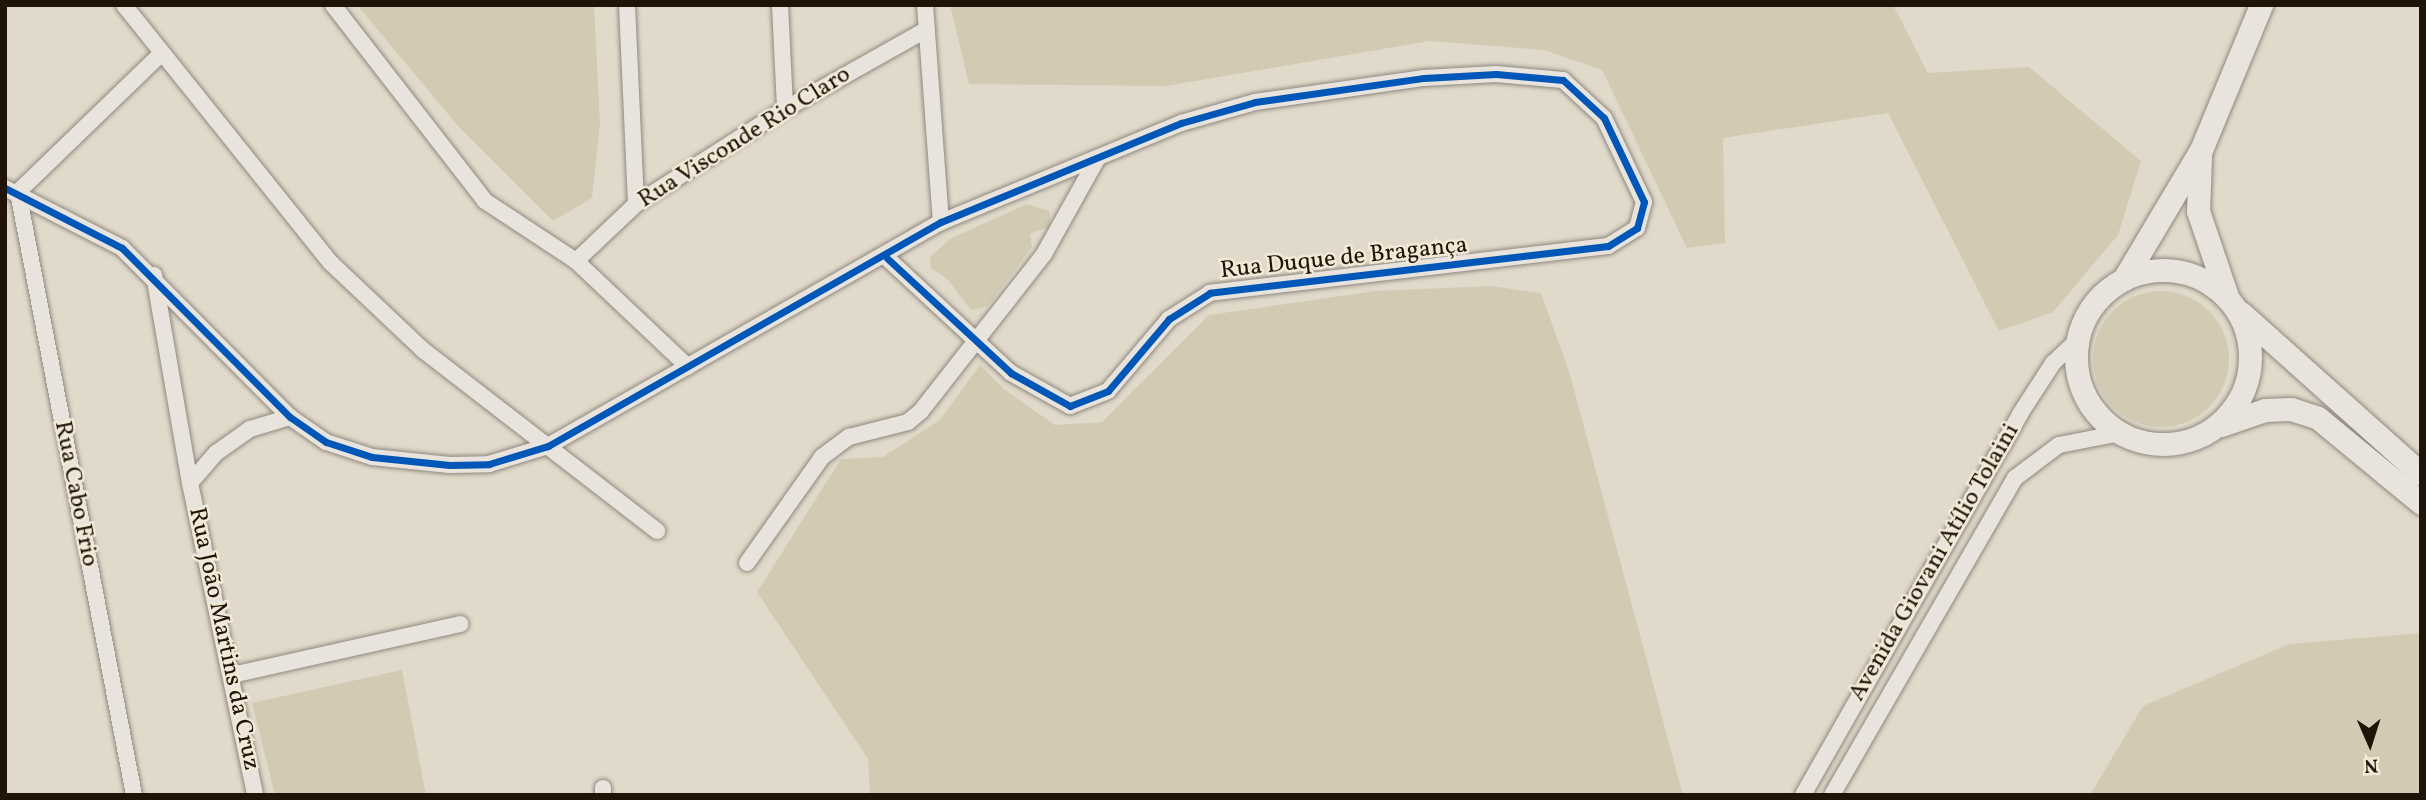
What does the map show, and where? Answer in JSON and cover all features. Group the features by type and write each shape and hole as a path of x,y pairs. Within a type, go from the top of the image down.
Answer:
{"street":[{"path":"124,5 160,55 250,156 331,263 423,350 657,531"},
{"path":"333,5 485,201 576,261 688,367"},
{"path":"627,5 636,204"},
{"path":"780,5 785,109"},
{"path":"925,5 941,222"},
{"path":"2261,5 2201,150 2124,279 2094,304 2078,340 2076,367 2084,393 2098,416 2120,433 2168,444 2265,410 2291,409 2318,418 2421,503"},
{"name":"Rua Visconde Rio Claro","path":"576,261 636,204 785,109 926,30"},
{"path":"160,55 12,190 122,248 154,275 289,418 326,442 413,464 489,464 548,446 887,258 941,222 1097,159"},
{"name":"Rua Duque de Bragança","path":"887,258 1011,373 1054,401 1084,405 1108,391 1169,318 1210,293 1608,246 1637,228 1644,202 1604,118 1563,80 1496,74 1331,88 1181,123 1097,159"},
{"path":"2201,150 2198,211 2232,304 2248,339 2250,371 2233,411 2215,428"},
{"path":"747,563 822,457 849,437 908,422 1045,254 1097,159"},
{"name":"Rua Cabo Frio","path":"12,190 134,795"},
{"path":"2124,279 2145,272 2179,272 2211,284 2421,474"},
{"name":"Rua João Martins da Cruz","path":"154,275 190,483 255,795"},
{"name":"Avenida Giovani Atílio Tolaini","path":"1803,795 2020,414 2053,363 2078,340"},
{"name":"Rua João Martins da Cruz","path":"190,483 216,453 250,429 289,418"},
{"name":"Avenida Giovani Atílio Tolaini","path":"1832,795 2015,478 2059,445 2120,433"},
{"path":"232,675 460,624"}],"shaded area":[{"path":"357,5 594,5 600,124 592,198 553,221 458,126"},
{"path":"950,5 1893,5 1928,73 2029,67 2141,161 2118,235 2053,312 1999,331 1888,113 1723,138 1725,243 1687,248 1602,70 1544,50 1430,41 1166,86 969,84"},
{"path":"1027,204 1049,211 1051,226 1030,234 1032,247 987,307 971,310 948,280 931,268 930,257 950,239"},
{"path":"1490,286 1541,293 1569,371 1683,795 870,795 868,759 757,592 841,459 883,457 940,420 980,365 1004,389 1055,425 1102,422 1209,315 1376,291"},
{"path":"2161,291 2187,296 2209,311 2224,333 2229,359 2224,385 2209,407 2187,422 2161,427 2135,422 2113,407 2098,385 2093,359 2098,333 2113,311 2135,296"},
{"path":"2421,633 2421,795 2090,795 2143,706 2289,644"},
{"path":"402,670 426,795 275,795 252,703"}],"cycle path":[{"path":"5,188 122,248 290,417 326,442 372,457 450,465 489,464 548,446 941,222 1181,123 1255,102 1424,78 1496,74 1563,80 1604,118 1644,202 1637,228 1608,246 1210,293 1169,319 1108,391 1070,406 1011,373 887,258"}]}
